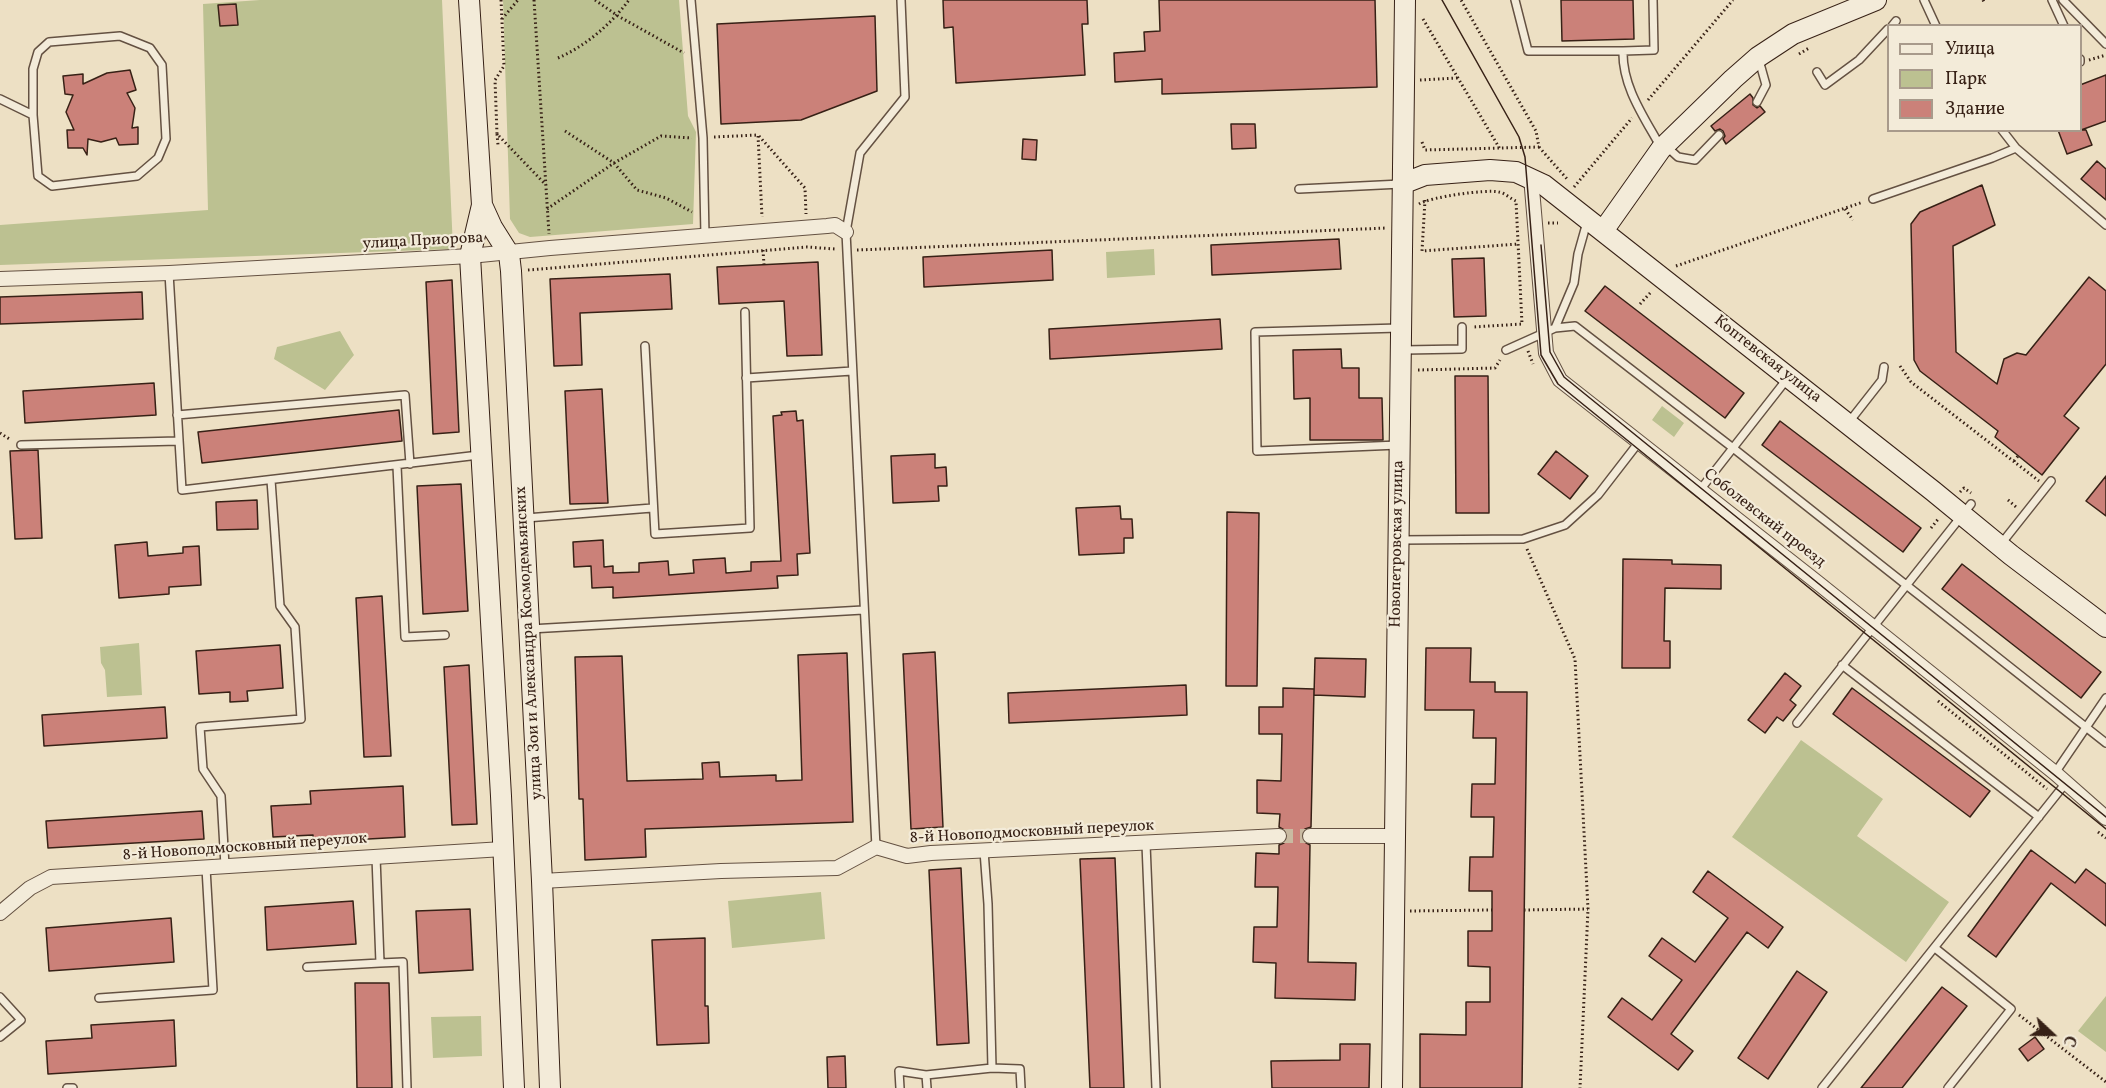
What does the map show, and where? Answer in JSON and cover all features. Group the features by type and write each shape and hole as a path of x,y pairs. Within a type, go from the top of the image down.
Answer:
{"street":[{"name":"улица Зои и Александра Космодемьянских","path":"469,0 482,205 470,256 514,1088"},
{"name":"Новопетровская улица","path":"1392,1088 1401,184 1405,0"},
{"path":"1595,225 1663,147 1758,57 1793,34 1876,0"},
{"name":"Коптевская улица","path":"1401,184 1425,176 1490,170 1516,172 1544,185 1847,423 1966,509 1999,546 2106,627"},
{"name":"Соболевский проезд","path":"1531,177 1549,331 1546,353 1560,380 1872,626 2055,773 2106,818"},
{"name":"улица Зои и Александра Космодемьянских","path":"482,205 492,227 509,254 511,271 542,881 550,1088"},
{"name":"улица Приорова","path":"0,279 169,273 509,254 550,248 835,225 846,232"},
{"name":"8-й Новоподмосковный переулок","path":"876,847 907,856 1279,836"},
{"path":"1310,836 1395,836"},
{"path":"542,881 721,871 837,868 876,847"},
{"name":"8-й Новоподмосковный переулок","path":"0,913 30,888 51,877 503,849"}],"lane":[{"path":"692,0 703,138 705,236"},
{"path":"876,847 846,232 860,153 905,97 901,0"},
{"path":"1515,0 1528,51 1654,50 1653,0"},
{"path":"1924,0 1935,24"},
{"path":"2052,0 2063,24"},
{"path":"2063,0 2106,44"},
{"path":"1817,72 1825,85 1859,60 1887,30"},
{"path":"120,36 150,48 162,65 166,139 158,159 137,176 52,186 38,176 33,115 33,69 38,52 49,42 120,36"},
{"path":"1623,51 1623,65 1639,110 1663,147 1678,157 1695,160 1719,135"},
{"path":"1757,102 1766,85 1758,57"},
{"path":"0,99 33,115"},
{"path":"2004,132 2016,148 2106,225"},
{"path":"1873,198 2016,148"},
{"path":"1299,189 1401,184"},
{"path":"1549,331 1574,283 1578,254 1595,225"},
{"path":"169,273 182,490 482,455"},
{"path":"645,346 655,534 750,528 745,312"},
{"path":"1506,350 1549,331 1575,326 2106,743"},
{"path":"1401,350 1462,349 1462,327"},
{"path":"1400,445 1257,451 1255,332 1401,328"},
{"path":"1847,423 1882,380 1884,367"},
{"path":"746,378 852,371"},
{"path":"1700,490 1789,377"},
{"path":"177,415 405,395 410,464"},
{"path":"21,445 178,441"},
{"path":"1398,540 1522,539 1565,525 1598,495 1639,442"},
{"path":"397,466 405,637 445,635"},
{"path":"225,866 221,796 203,769 200,727 301,719 295,627 280,606 271,480"},
{"path":"1999,546 2049,484"},
{"path":"524,518 652,508"},
{"path":"1797,723 1966,509"},
{"path":"529,629 863,610"},
{"path":"1842,665 2039,817"},
{"path":"2055,773 2106,698"},
{"path":"1822,1088 2065,783"},
{"path":"1146,844 1156,1088"},
{"path":"984,851 988,904 992,1068"},
{"path":"376,856 380,963"},
{"path":"99,998 213,990 206,868"},
{"path":"1935,948 2011,1009 1948,1088"},
{"path":"307,967 403,962 406,1088"},
{"path":"0,997 21,1020 0,1036"},
{"path":"900,1088 899,1071 926,1075 992,1068 1020,1069 1021,1088"},
{"path":"926,1075 927,1088"},
{"path":"67,1088 73,1088"}],"path":[{"path":"498,145 495,80 504,66 501,0"},
{"path":"502,19 518,0"},
{"path":"534,0 550,240"},
{"path":"595,0 618,16 697,60"},
{"path":"558,58 575,51 618,16 629,0"},
{"path":"1461,0 1536,131 1539,147 1574,187 1733,0"},
{"path":"1418,23 1419,12 1500,149"},
{"path":"2082,61 2106,56"},
{"path":"1418,80 1458,78"},
{"path":"565,131 614,163 637,190 666,198 705,218"},
{"path":"497,134 546,185"},
{"path":"547,208 614,163 661,136 703,138 758,135"},
{"path":"758,135 805,188 807,247"},
{"path":"758,135 764,265"},
{"path":"1421,140 1425,150 1539,147"},
{"path":"525,270 807,247 847,250 1389,227 1389,215 1401,215 1425,200 1440,196 1499,192 1516,201 1522,324 1462,327"},
{"path":"1673,268 1873,198"},
{"path":"1425,200 1422,250 1518,244"},
{"path":"1845,209 1853,220"},
{"path":"1416,370 1495,368 1506,350"},
{"path":"1900,366 1911,382 2014,461 2049,484"},
{"path":"2014,461 2018,456"},
{"path":"1522,539 1575,659 1588,909 1580,1088"},
{"path":"1524,910 1588,909"},
{"path":"1394,911 1492,910"},
{"path":"2011,1009 2106,1082"}],"green space":[{"path":"260,0 442,0 453,249 0,265 0,225 208,210 203,4"},
{"path":"503,0 679,0 688,116 696,132 693,224 530,237 519,233 510,219"},
{"path":"1154,249 1155,275 1107,278 1106,252"},
{"path":"340,331 354,355 325,390 274,359 277,347"},
{"path":"1662,406 1684,423 1674,437 1652,420"},
{"path":"139,643 142,695 107,697 100,647"},
{"path":"1801,740 1883,799 1857,836 1949,902 1906,962 1732,837"},
{"path":"821,892 825,939 732,948 728,901"},
{"path":"2106,996 2106,1052 2078,1031"},
{"path":"481,1016 482,1056 433,1058 431,1017"}],"building":[{"path":"943,0 1087,0 1088,24 1082,24 1085,75 956,83 953,27 944,28"},
{"path":"1159,0 1375,0 1377,87 1162,94 1162,79 1115,82 1114,53 1145,51 1144,32 1160,31"},
{"path":"1561,0 1633,0 1634,39 1562,41"},
{"path":"236,4 238,25 220,26 218,5"},
{"path":"875,16 877,91 801,120 721,124 717,24"},
{"path":"130,70 136,90 127,93 135,108 132,128 138,127 138,144 119,145 116,138 101,142 88,139 87,155 83,148 68,148 67,130 74,130 66,112 73,95 65,94 63,76 83,74 83,84 107,73"},
{"path":"2106,75 2106,121 2082,130 2082,84"},
{"path":"1750,94 1753,98 1753,105 1757,108 1760,106 1765,112 1726,144 1723,131 1720,129 1715,131 1711,126"},
{"path":"1231,124 1255,124 1256,148 1232,149"},
{"path":"2086,130 2092,145 2067,154 2059,132"},
{"path":"1023,139 1037,140 1036,160 1022,159"},
{"path":"2097,161 2106,169 2106,200 2081,179"},
{"path":"1982,185 1995,225 1953,246 1956,352 1997,384 2004,359 2017,353 2026,355 2089,277 2106,291 2106,364 2064,416 2079,428 2042,475 1995,437 1998,431 1920,371 1914,360 1911,224 1920,212"},
{"path":"1339,239 1341,269 1212,275 1211,245"},
{"path":"1052,250 1053,280 924,287 923,257"},
{"path":"1484,258 1486,316 1454,317 1452,259"},
{"path":"818,262 822,355 787,356 784,301 719,304 717,267"},
{"path":"670,274 672,309 580,313 582,365 554,366 550,279"},
{"path":"452,280 459,432 433,434 426,282"},
{"path":"1605,286 1744,393 1725,418 1585,311"},
{"path":"142,292 143,319 0,324 0,297"},
{"path":"1220,319 1222,349 1050,359 1049,329"},
{"path":"1341,349 1342,368 1359,368 1359,398 1382,398 1383,440 1310,440 1310,398 1294,399 1293,350"},
{"path":"1455,376 1488,376 1489,513 1456,513"},
{"path":"154,383 156,415 25,423 23,391"},
{"path":"602,389 608,503 570,504 565,391"},
{"path":"399,410 402,441 202,463 198,432"},
{"path":"796,411 797,421 803,420 810,553 797,554 798,575 777,576 778,588 613,598 613,587 592,588 591,566 574,567 573,542 603,540 604,567 613,566 613,573 639,572 639,563 668,561 669,575 694,573 693,560 725,558 726,573 751,571 751,562 781,561 773,416 782,415 781,412"},
{"path":"1780,421 1921,528 1903,552 1762,445"},
{"path":"38,450 42,538 15,539 10,451"},
{"path":"1556,451 1588,476 1570,499 1538,474"},
{"path":"935,454 935,468 946,467 947,486 938,486 939,501 893,503 891,456"},
{"path":"2106,476 2106,516 2086,501"},
{"path":"461,484 468,611 423,614 417,486"},
{"path":"257,500 258,529 217,530 216,502"},
{"path":"1120,506 1121,519 1132,519 1133,538 1124,538 1124,553 1079,555 1076,508"},
{"path":"1227,512 1259,513 1257,686 1226,686"},
{"path":"147,542 148,556 183,553 183,547 199,546 201,585 169,587 169,594 119,598 115,545"},
{"path":"1623,559 1672,560 1672,564 1721,565 1721,589 1665,588 1664,641 1670,641 1670,668 1622,668"},
{"path":"1962,564 2101,672 2081,698 1942,589"},
{"path":"382,596 391,756 364,757 356,598"},
{"path":"280,645 283,688 247,691 248,701 230,702 230,692 199,694 196,651"},
{"path":"1426,648 1471,648 1470,682 1495,682 1495,692 1527,692 1522,1088 1420,1088 1420,1034 1466,1035 1466,1002 1490,1002 1490,967 1468,966 1468,931 1492,931 1492,891 1469,891 1470,857 1493,857 1494,817 1471,817 1472,784 1495,784 1496,738 1473,738 1474,710 1425,710"},
{"path":"935,652 943,827 911,829 903,654"},
{"path":"847,653 853,822 645,829 646,857 585,860 583,799 579,799 575,657 622,656 627,781 703,779 702,763 719,762 720,777 776,775 776,781 802,780 798,655"},
{"path":"1315,658 1366,659 1365,697 1314,695"},
{"path":"469,665 477,824 452,825 444,667"},
{"path":"1785,673 1801,686 1790,700 1796,705 1783,721 1777,717 1765,733 1748,720"},
{"path":"1186,685 1187,715 1009,723 1008,693"},
{"path":"1283,688 1314,689 1311,827 1305,829 1301,835 1303,841 1310,845 1308,962 1356,963 1355,1000 1275,998 1276,963 1253,962 1254,927 1277,927 1278,887 1255,887 1256,853 1279,854 1279,845 1284,843 1288,836 1286,831 1279,827 1280,814 1257,813 1257,780 1281,781 1282,734 1259,734 1259,707 1283,707"},
{"path":"1852,688 1990,791 1970,817 1833,714"},
{"path":"165,707 167,738 44,746 42,715"},
{"path":"403,786 405,837 313,842 313,835 273,837 271,806 311,804 310,791"},
{"path":"202,811 204,839 48,848 46,821"},
{"path":"2031,850 2075,883 2086,869 2106,884 2106,926 2051,883 1996,957 1968,936"},
{"path":"1115,858 1124,1088 1090,1088 1080,859"},
{"path":"961,868 969,1043 937,1045 929,870"},
{"path":"1708,871 1783,927 1768,948 1747,932 1671,1034 1693,1051 1678,1070 1608,1017 1622,998 1652,1020 1682,980 1649,956 1662,938 1695,962 1728,918 1693,892"},
{"path":"353,901 356,944 267,950 265,907"},
{"path":"470,909 473,970 419,973 416,911"},
{"path":"171,918 174,962 49,971 46,928"},
{"path":"705,938 705,1006 708,1006 709,1043 657,1045 652,940"},
{"path":"1797,971 1827,992 1768,1079 1738,1058"},
{"path":"355,983 389,983 392,1088 357,1088"},
{"path":"1942,987 1967,1006 1902,1088 1861,1088"},
{"path":"174,1020 176,1066 48,1074 46,1041 92,1038 91,1025"},
{"path":"2035,1037 2044,1049 2028,1061 2019,1049"},
{"path":"1340,1044 1370,1044 1369,1088 1272,1088 1271,1061 1340,1060"},
{"path":"845,1056 846,1088 828,1088 827,1057"}],"tunnel":[{"path":"1279,836 1310,836"}],"tram line":[{"path":"1442,0 1519,137 1525,157 1541,355 1558,384 2106,829"},
{"path":"1541,245 1550,352 1564,377 2106,817"}]}
